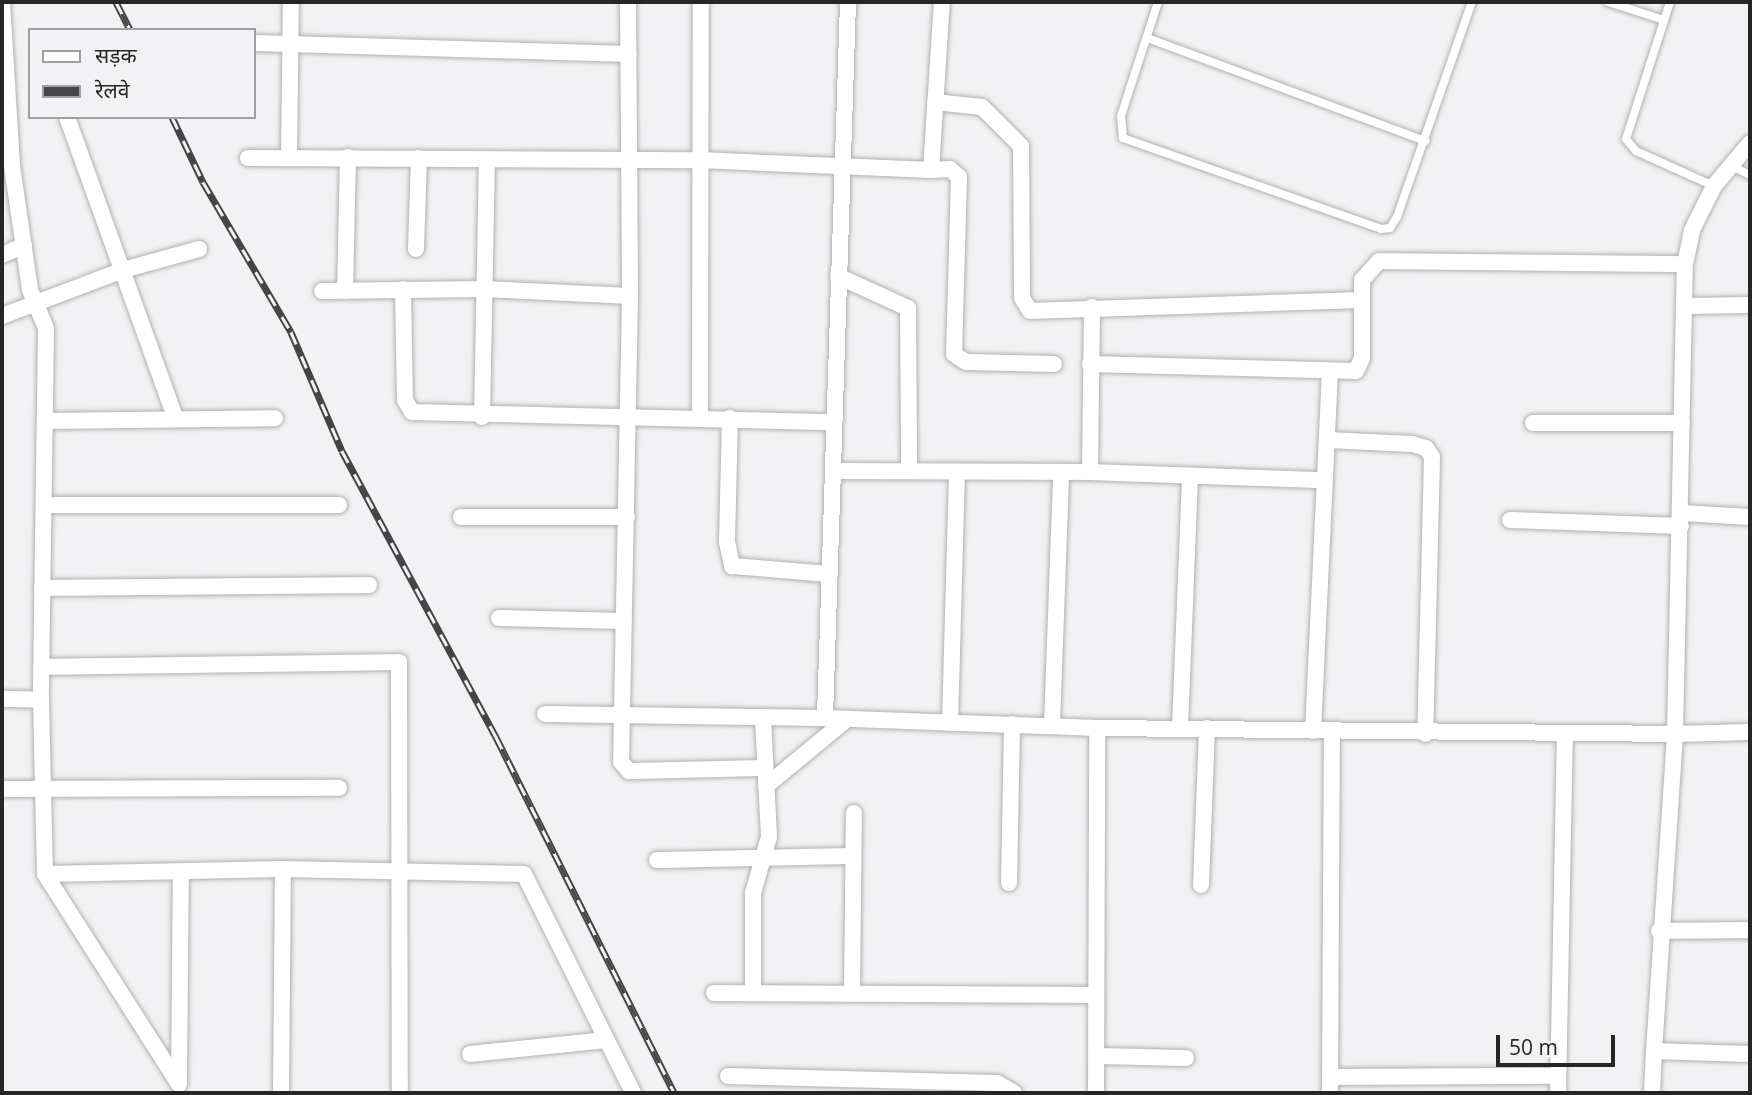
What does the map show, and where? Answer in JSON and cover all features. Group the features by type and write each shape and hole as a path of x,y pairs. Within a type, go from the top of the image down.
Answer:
{"street":[{"path":"289,157 291,2"},
{"path":"628,2 630,296 621,762 625,771 765,768"},
{"path":"700,417 701,2"},
{"path":"825,718 848,2"},
{"path":"932,170 942,2"},
{"path":"3,13 7,168 34,301 46,328 41,667 45,874 179,1089"},
{"path":"256,43 629,54"},
{"path":"935,102 982,107 1021,146 1024,307 1036,312 1092,307 1361,300"},
{"path":"68,119 176,419"},
{"path":"1652,1093 1659,931 1675,734 1682,519 1685,264 1692,230 1714,186 1734,167 1750,143"},
{"path":"345,290 348,157"},
{"path":"248,158 700,160 956,171 960,183 954,354 966,362 1054,364"},
{"path":"415,248 419,158"},
{"path":"482,417 488,159"},
{"path":"2,256 24,245"},
{"path":"2,316 34,301 123,270 199,249"},
{"path":"1090,364 1349,373 1360,367 1362,280 1379,261 1685,264"},
{"path":"838,276 908,308 909,469"},
{"path":"403,289 407,407 420,414 626,419 700,417 834,422"},
{"path":"322,291 485,289 630,296"},
{"path":"1684,306 1750,305"},
{"path":"1090,472 1092,307"},
{"path":"1313,731 1330,371"},
{"path":"45,421 275,418"},
{"path":"730,418 727,542 732,566 830,574"},
{"path":"1533,424 1682,424"},
{"path":"1327,440 1412,444 1426,448 1432,457 1424,734"},
{"path":"834,471 909,469 1061,474 1090,472 1323,480"},
{"path":"950,723 957,472"},
{"path":"1052,724 1061,474"},
{"path":"1180,727 1190,477"},
{"path":"45,505 339,505"},
{"path":"461,517 627,517"},
{"path":"1510,520 1750,517"},
{"path":"42,588 369,585"},
{"path":"499,618 624,621"},
{"path":"41,667 400,662 400,1093"},
{"path":"2,699 41,700"},
{"path":"545,714 825,718 1052,724 1097,728 1207,727 1424,734 1565,736 1750,732"},
{"path":"753,993 753,893 769,837 763,718"},
{"path":"766,786 847,719"},
{"path":"1009,883 1012,724"},
{"path":"1201,885 1207,727"},
{"path":"1096,1093 1097,728"},
{"path":"1332,732 1330,1085 1558,1076"},
{"path":"1558,1093 1565,736"},
{"path":"2,789 339,788"},
{"path":"852,993 854,813"},
{"path":"657,860 762,860 853,856"},
{"path":"281,1093 283,869"},
{"path":"45,874 283,869 401,869 524,874 633,1093"},
{"path":"179,1089 181,872"},
{"path":"1659,931 1750,930"},
{"path":"714,993 1095,995"},
{"path":"470,1054 606,1040"},
{"path":"1654,1051 1750,1054"},
{"path":"1096,1056 1186,1058"},
{"path":"728,1076 857,1086 997,1083 1014,1093"}],"lane":[{"path":"1158,2 1121,116 1119,129 1130,142 1381,229 1390,228 1397,217 1426,141 1472,2"},
{"path":"1608,2 1664,20"},
{"path":"1670,2 1626,139 1636,151 1714,186"},
{"path":"1147,38 1426,141"},
{"path":"1734,167 1750,175"}],"railway":[{"path":"116,2 129,28"},
{"path":"173,119 203,182 291,332 342,451 496,737 674,1093"}]}
